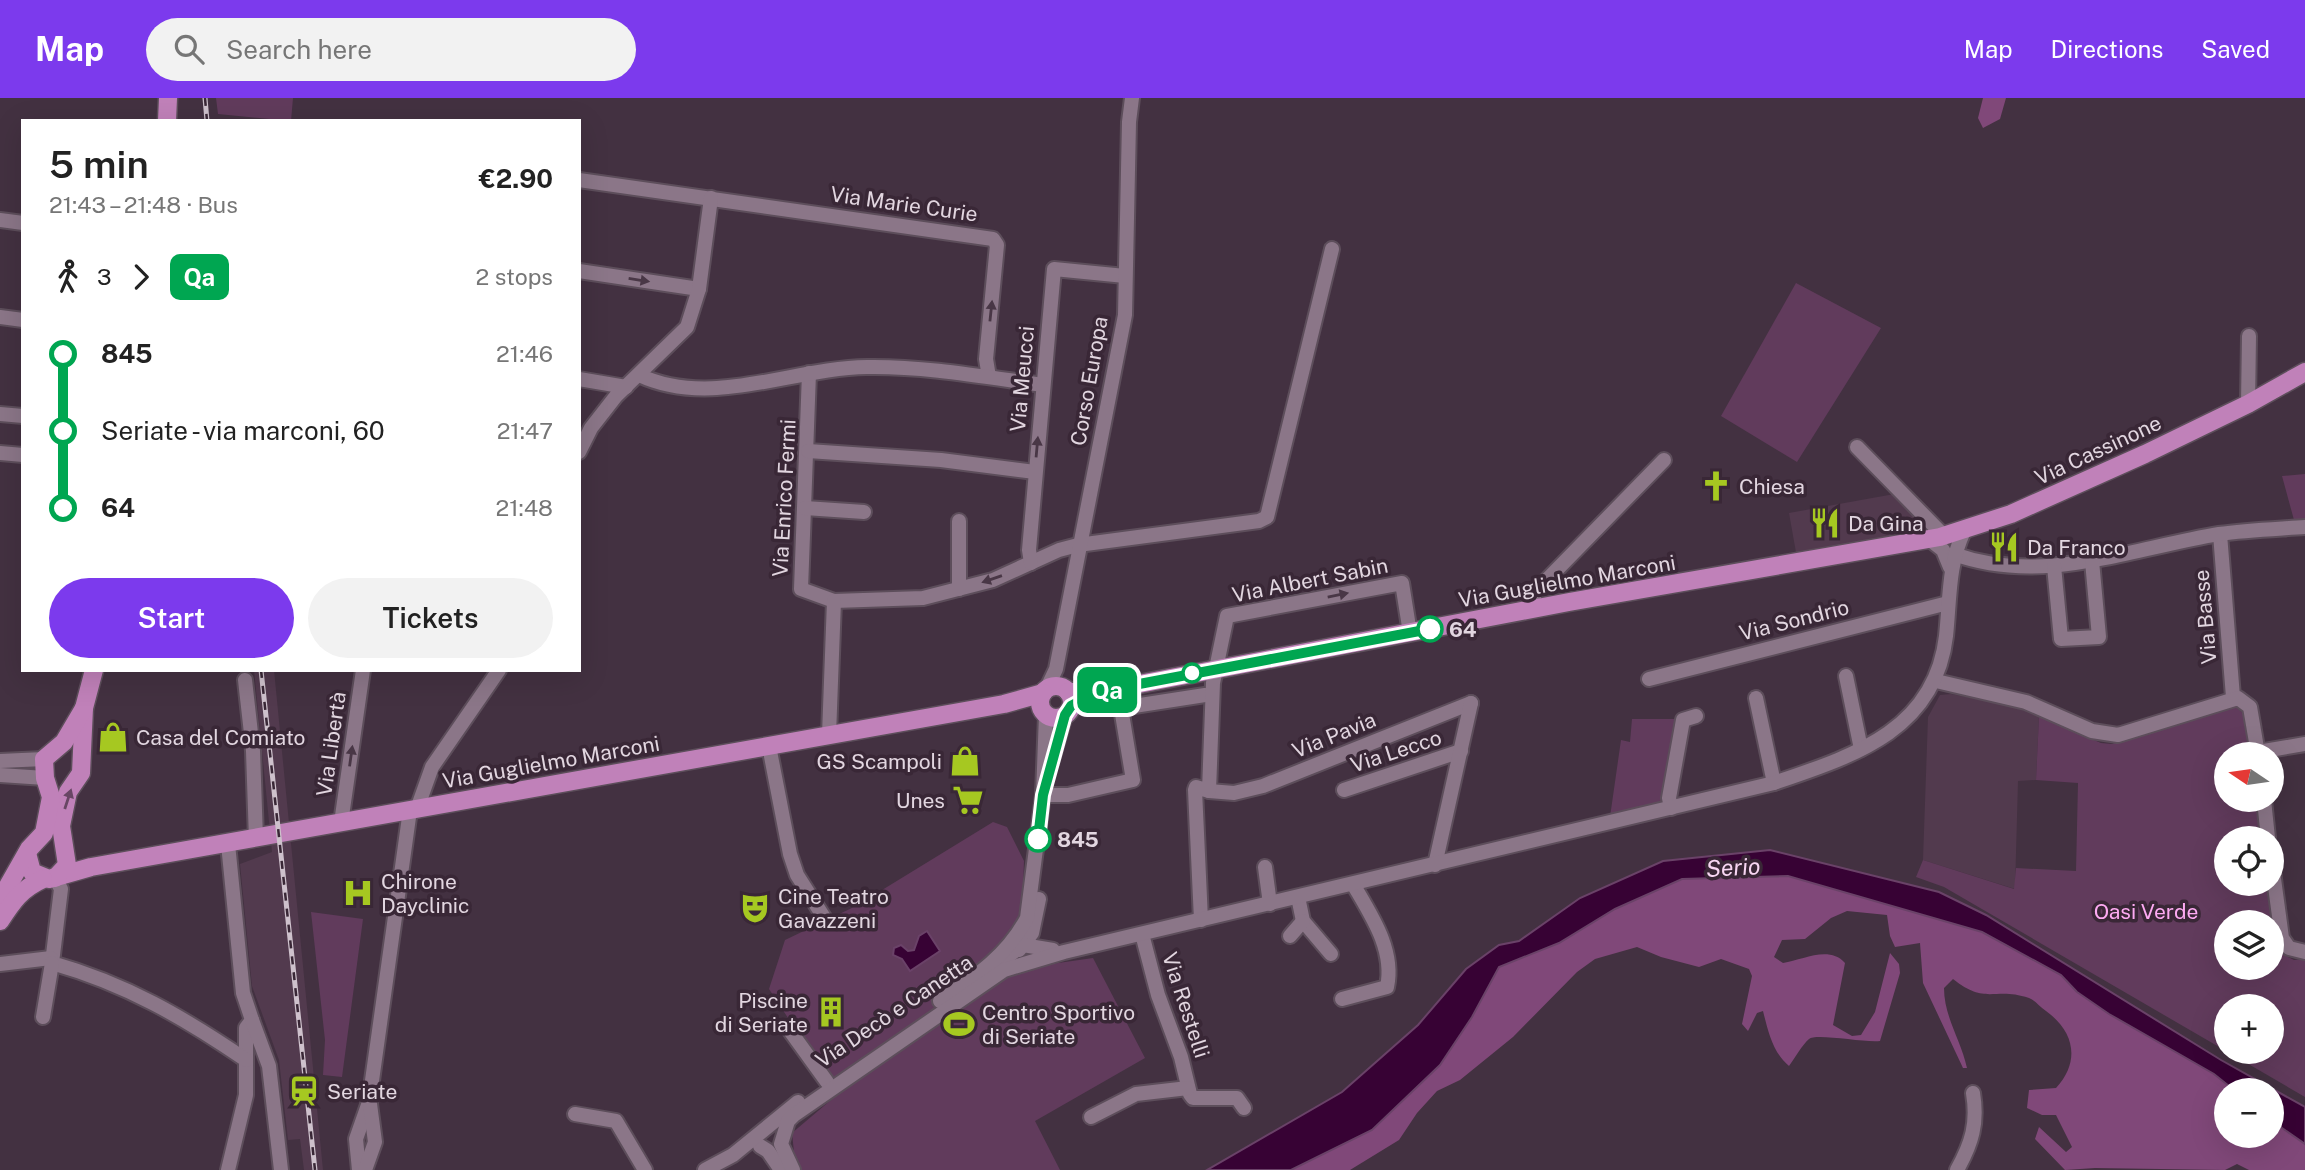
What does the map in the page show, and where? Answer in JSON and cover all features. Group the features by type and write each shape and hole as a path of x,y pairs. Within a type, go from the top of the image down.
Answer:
{"main road":[{"path":"167,119 168,98"},
{"name":"Via Cassinone","path":"1964,531 2011,514 2248,404 2305,372"},
{"name":"Via Guglielmo Marconi","path":"49,878 91,867 1018,701 1056,701 1215,668 1964,531"},
{"path":"0,921 16,896 64,870 61,826 68,792 81,773 84,708 93,672"},
{"path":"0,900 32,847 44,833 50,805 49,786 45,778 50,753 64,742 84,708"},
{"path":"50,753 65,747 80,757"},
{"path":"32,847 49,838 91,867"},
{"path":"32,847 32,872 49,878"}],"street":[{"name":"Corso Europa","path":"940,1001 991,966 1020,932 1027,918 1056,701 1056,669 1078,545 1125,315 1129,122 1132,98"},
{"name":"Via Marie Curie","path":"581,180 993,239 997,245 986,359 989,377"},
{"path":"581,448 591,428 626,387 687,327 699,289 711,198"},
{"path":"0,220 21,223"},
{"path":"829,736 834,601 923,598 993,580 1059,550 1078,545 1259,521 1267,517 1332,248"},
{"name":"Via Meucci","path":"1031,563 1029,550 1035,472 1054,269 1125,276"},
{"path":"581,271 699,289"},
{"path":"0,317 21,320"},
{"path":"2248,404 2249,336"},
{"path":"665,386 660,371 667,347"},
{"path":"639,375 665,386 711,389 866,367 989,377 1043,385"},
{"name":"Via Enrico Fermi","path":"809,373 801,589 834,601"},
{"path":"581,379 626,387"},
{"path":"0,414 21,416"},
{"path":"1857,447 1936,538 1952,561"},
{"path":"808,451 941,460 1035,472"},
{"path":"0,453 21,455"},
{"path":"1529,610 1536,591 1664,460"},
{"path":"805,508 864,512"},
{"path":"958,521 959,589"},
{"name":"Via Basse","path":"1952,561 2054,566 2092,561 2220,534 2305,527"},
{"name":"Via Decò e Canetta","path":"705,1170 769,1140 794,1115 1004,970 1058,951 1474,858 1774,783 1839,761 1905,721 1920,706 1936,681 1945,648 1952,561 1964,531"},
{"name":"Via Basse","path":"2220,534 2233,697"},
{"path":"2054,566 2061,639 2099,637 2092,561"},
{"name":"Via Albert Sabin","path":"1215,668 1227,616 1402,583 1410,632"},
{"name":"Via Sondrio","path":"1649,679 1948,603"},
{"path":"1201,920 1195,790 1196,787 1209,791 1215,668"},
{"name":"Via Libertà","path":"341,823 363,672"},
{"path":"363,1164 356,1139 369,1124 369,1102 413,810 432,767 498,672"},
{"path":"1846,676 1861,749"},
{"path":"245,680 253,751 256,839"},
{"path":"1936,681 2026,702 2092,731 2118,735 2233,697 2250,707 2256,742"},
{"path":"1043,795 1068,795 1133,780 1121,708 1205,695"},
{"path":"1756,698 1774,783"},
{"name":"Via Pavia","path":"1209,791 1234,793 1263,786 1471,703"},
{"name":"Via Lecco","path":"1435,865 1471,703"},
{"path":"1671,808 1669,797 1683,720 1696,716"},
{"path":"2284,748 2305,744"},
{"path":"769,746 790,854 797,875 825,919"},
{"name":"Via Lecco","path":"1344,790 1461,751"},
{"path":"0,761 50,753"},
{"path":"0,775 45,778"},
{"path":"228,844 243,993 269,1066 281,1170"},
{"name":"Corso Europa","path":"1004,970 1023,945 1038,918 1042,871 1037,849"},
{"path":"1265,867 1270,904"},
{"path":"43,1017 61,889 49,878"},
{"path":"1342,999 1387,987 1390,975 1380,932 1353,884"},
{"path":"2276,896 2282,938 2289,948 2305,952"},
{"path":"1298,897 1303,921 1331,954"},
{"path":"1038,918 1038,928 1058,951"},
{"path":"1290,936 1303,921"},
{"name":"Via Restelli","path":"1142,934 1188,1088 1194,1098 1237,1098 1244,1108"},
{"name":"Via Decò e Canetta","path":"769,1140 772,1120 940,1001 965,989 1023,945 1058,951"},
{"path":"0,964 51,960 122,985 203,1031 246,1060"},
{"path":"228,1170 246,1095 246,1028 252,1020"},
{"path":"788,1028 827,1082"},
{"name":"Via Restelli","path":"1091,1117 1136,1094 1188,1088"},
{"path":"1957,1170 1974,1133 1977,1118 1973,1093"},
{"path":"575,1114 616,1121 645,1170"},
{"path":"769,1140 781,1170"},
{"path":"769,1140 793,1170"}],"shaded area":[{"path":"1983,98 2006,98 2000,119 1983,128 1978,118"},
{"path":"1900,493 1934,533 1797,558 1789,513"},
{"path":"254,672 274,672 323,1170 304,1170 300,1139 288,1140 279,1060 252,986 240,864 272,852"},
{"path":"1951,694 2022,708 2039,717 2036,780 2018,781 2015,889 1923,860 1928,717 1940,695"},
{"path":"1788,876 1982,932 2061,975 2077,992 2109,1014 2220,1078 2214,1078 2214,1148 2284,1148 2284,1129 2305,1144 2305,1170 2249,1170 2237,1164 2225,1170 2065,1170 2035,1139 2039,1127 2066,1152 2072,1147 2056,1115 2042,1115 2027,1108 2029,1090 2056,1088 2069,1067 2071,1047 2063,1028 2031,999 2017,995 1974,992 1953,979 1944,988 1945,999 1967,1068 1963,1068 1923,983 1920,943 1895,947 1890,936 1887,915 1847,911 1831,918 1805,939 1782,940 1774,957 1783,963 1824,954 1839,958 1845,963 1833,1025 1852,1036 1861,1035 1875,1012 1890,953 1899,964 1900,973 1880,1041 1813,1037 1806,1042 1789,1066 1775,1048 1763,1011 1757,1013 1748,1031 1742,1024 1752,976 1749,969 1721,959 1699,967 1661,957 1637,947 1595,959 1577,972 1513,1037 1460,1080 1437,1091 1417,1113 1399,1140 1350,1170 1291,1170 1372,1130 1440,1065 1472,1017 1499,967 1559,943 1615,909 1682,879"}],"green space":[{"path":"216,98 293,98 291,119 218,114"},
{"path":"1796,283 1881,328 1797,462 1721,416"},
{"path":"2305,474 2305,519 2294,520 2282,476"},
{"name":"Oasi Verde","path":"2230,704 2243,713 2249,725 2252,742 2214,742 2214,812 2259,812 2261,826 2214,826 2214,896 2268,896 2270,910 2214,910 2214,980 2284,980 2284,955 2294,960 2305,959 2305,1097 2284,1085 2284,1078 2272,1078 2249,1064 2284,1064 2284,994 2214,994 2214,1044 1944,887 1916,877 1923,860 2014,889 2016,868 2076,871 2078,783 2036,780 2039,717 2101,743 2112,744"},
{"path":"1632,719 1677,719 1663,806 1610,817 1621,740 1630,742"},
{"name":"Centro Sportivo di Seriate","path":"993,822 1007,827 1024,861 1021,940 1051,964 1093,958 1145,1058 1035,1121 1060,1170 801,1170 794,1152 792,1133 838,1094 769,989 785,940 856,906"},
{"path":"311,912 363,919 342,1077 323,1075 325,1040"}],"water":[{"name":"Serio","path":"1770,850 1939,892 1986,915 2214,1056 2214,1064 2228,1064 2253,1078 2219,1078 2109,1014 2077,992 2061,975 1982,932 1788,876 1682,879 1615,909 1559,943 1499,967 1472,1017 1440,1065 1372,1130 1291,1170 1207,1170 1342,1092 1418,1025 1466,969 1499,945 1519,941 1580,898 1663,861"},
{"path":"927,931 940,951 910,971 902,959 893,955 894,948 901,945 908,951 914,950 919,936"},
{"path":"2284,1095 2305,1107 2305,1144 2284,1129"}],"railway":[{"path":"205,98 207,119"},
{"path":"261,672 315,1170"}],"bus line":[{"name":"Qa","path":"1038,839 1043,795 1065,715 1071,706 1097,692 1430,629"}],"place":[{"name":"Chiesa","path":"1716,486"},
{"name":"Da Gina","path":"1825,523"},
{"name":"Da Franco","path":"2004,547"},
{"name":"64","path":"1430,629"},
{"name":"Casa del Comiato","path":"113,737"},
{"name":"GS Scampoli","path":"965,761"},
{"name":"Unes","path":"968,800"},
{"name":"845","path":"1038,839"},
{"name":"Chirone Dayclinic","path":"358,893"},
{"name":"Cine Teatro Gavazzeni","path":"755,908"},
{"name":"Piscine di Seriate","path":"831,1012"},
{"name":"Centro Sportivo di Seriate","path":"959,1024"},
{"name":"Seriate","path":"304,1091"}]}
